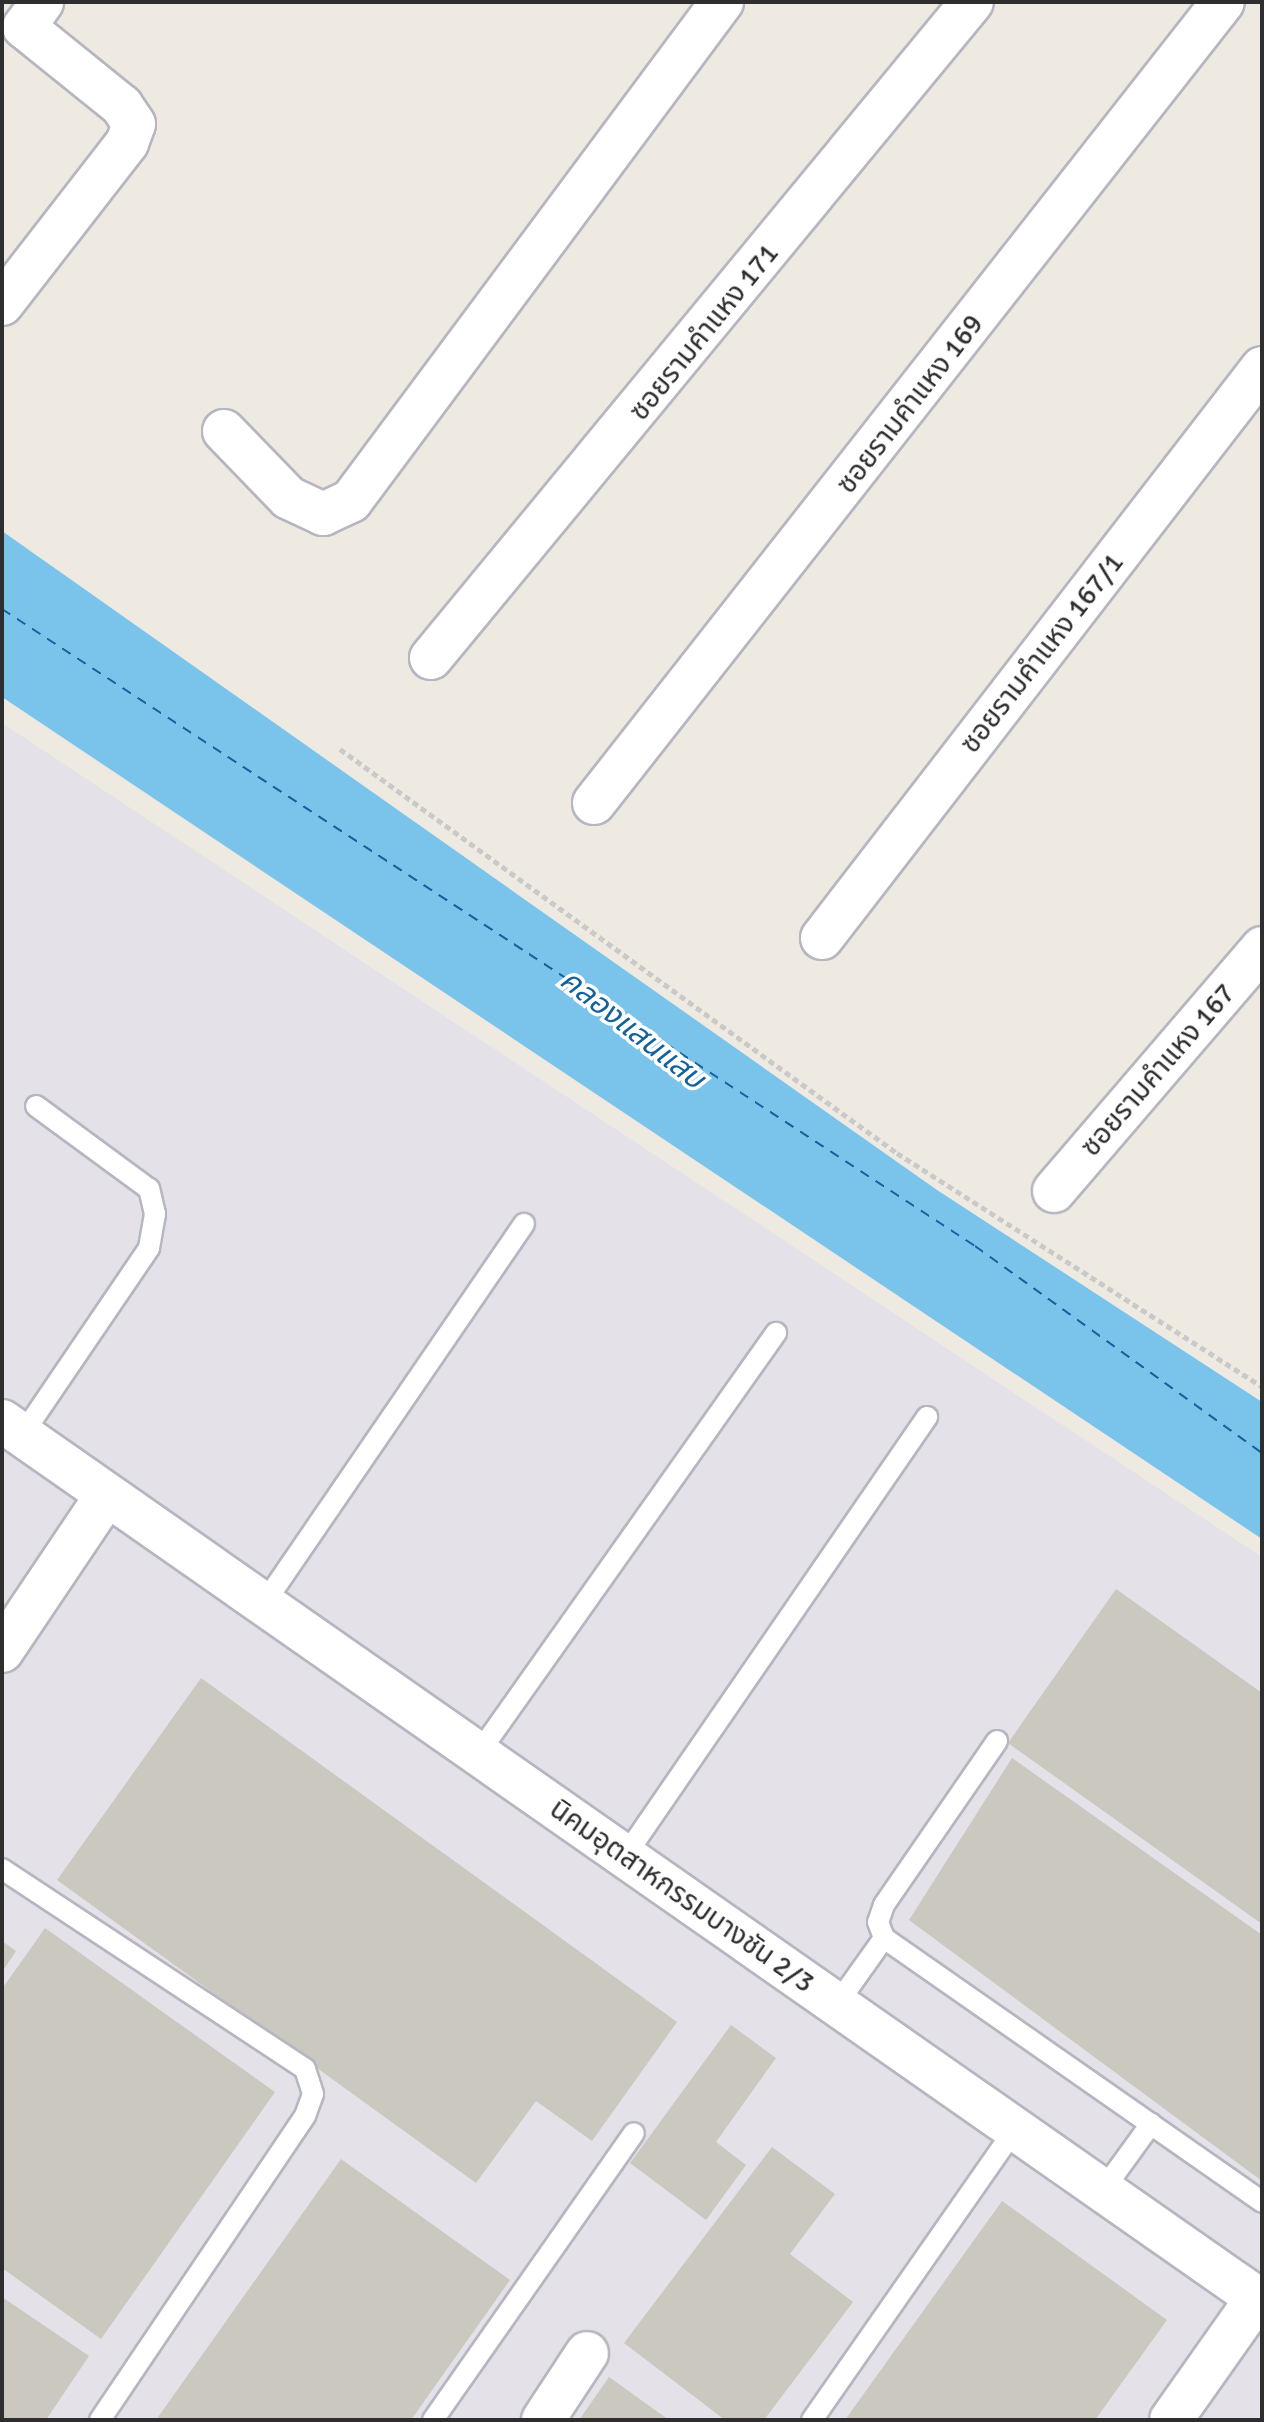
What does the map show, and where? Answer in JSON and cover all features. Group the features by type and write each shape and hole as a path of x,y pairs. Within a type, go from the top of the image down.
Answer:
{"street":[{"path":"224,431 289,498 323,514 351,501 722,2"},
{"name":"ซอยรามคำแหง 171","path":"431,658 972,2"},
{"name":"ซอยรามคำแหง 169","path":"594,803 1223,2"},
{"path":"2,304 127,143 134,124 122,106 22,28"},
{"name":"ซอยรามคำแหง 167/1","path":"822,938 1262,368"},
{"name":"ซอยรามคำแหง 167","path":"1054,1191 1262,948"},
{"name":"นิคมอุตสาหกรรมบางชัน 2/3","path":"12,1428 1260,2300"},
{"path":"2,1651 106,1496"},
{"path":"1171,2420 1260,2300"},
{"path":"543,2420 587,2353"}],"lane":[{"path":"12,1428 149,1248 155,1214 149,1189 36,1106"},
{"path":"263,1605 524,1224"},
{"path":"478,1754 776,1333"},
{"path":"625,1856 927,1417"},
{"path":"997,1741 884,1905 878,1922 884,1938 1262,2202"},
{"path":"2,1869 305,2069 313,2094 305,2116 100,2420"},
{"path":"837,2004 884,1938"},
{"path":"1103,2190 1151,2124"},
{"path":"812,2420 1015,2129"},
{"path":"433,2420 634,2133"}],"path":[{"path":"340,749 897,1153 1262,1386"}],"shaded area":[{"path":"2,723 1262,1557 1262,2420 2,2420"}],"water":[{"name":"คลองแสนแสบ","path":"2,531 937,1190 1262,1402 1262,1539 2,697"}],"building":[{"path":"1116,1589 1262,1693 1262,1924 1008,1743"},
{"path":"201,1678 677,2022 592,2141 536,2101 476,2183 57,1880"},
{"path":"1012,1758 1262,1935 1262,2181 909,1920"},
{"path":"45,1928 275,2092 101,2339 2,2268 2,1989"},
{"path":"2,1941 16,1951 2,1972"},
{"path":"731,2025 776,2058 716,2142 746,2165 706,2220 630,2163"},
{"path":"772,2147 835,2194 790,2254 853,2302 764,2420 725,2420 624,2343"},
{"path":"341,2159 510,2280 411,2420 156,2420"},
{"path":"1002,2201 1167,2320 1095,2420 845,2420"},
{"path":"2,2297 89,2356 46,2420 2,2420"},
{"path":"609,2377 669,2420 579,2420"}],"ferry route":[{"path":"2,609 975,1246 1262,1453"}]}
